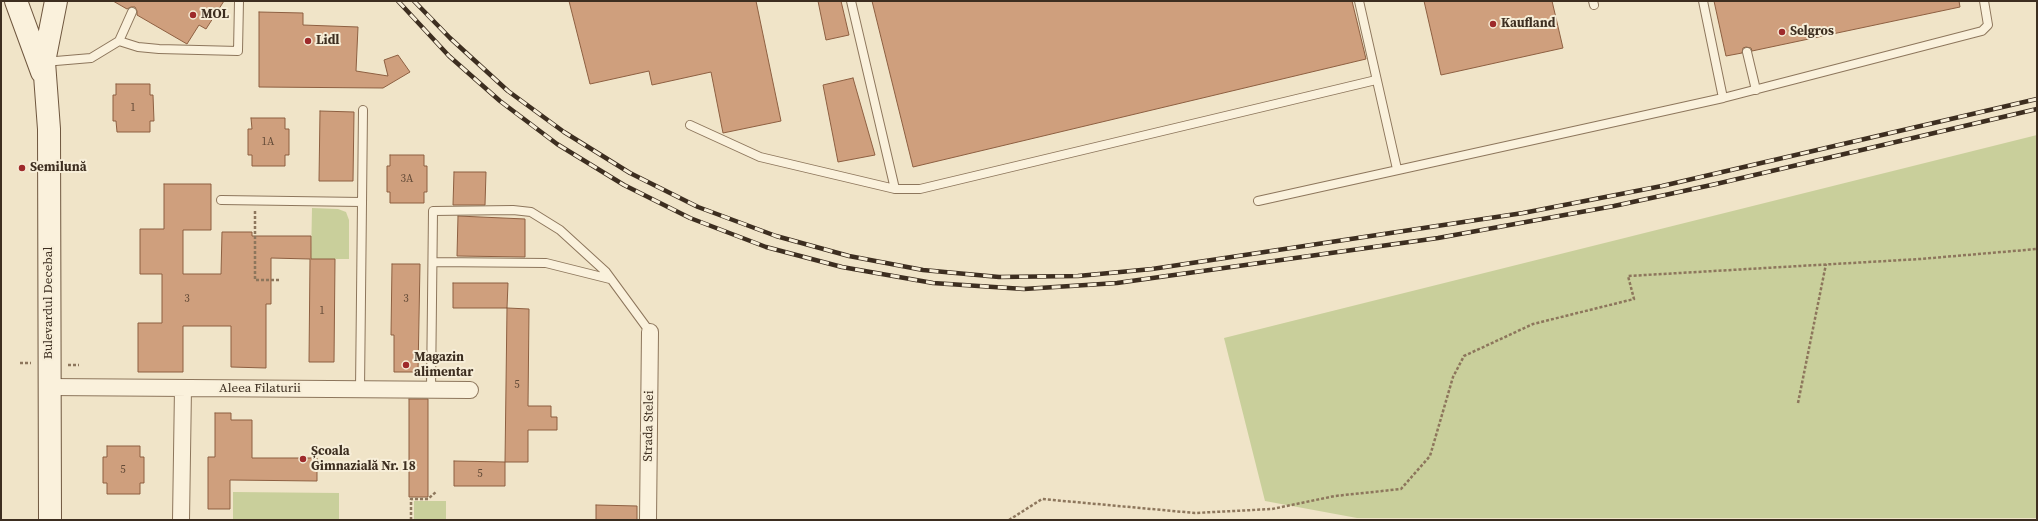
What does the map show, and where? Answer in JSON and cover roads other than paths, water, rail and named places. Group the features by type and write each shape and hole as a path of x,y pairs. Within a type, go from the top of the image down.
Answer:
{"main road":[{"name":"Bulevardul Decebal","path":"16,1 47,86"},
{"name":"Bulevardul Decebal","path":"50,520 47,86 44,62 56,1"}],"street":[{"name":"Strada Stelei","path":"648,520 650,332"},
{"name":"Aleea Filaturii","path":"49,387 470,390"},
{"path":"181,520 183,388"}],"lane":[{"path":"119,41 138,47 159,49 238,51 239,1"},
{"path":"851,1 896,189"},
{"path":"1359,1 1397,169"},
{"path":"1703,1 1723,98"},
{"path":"1258,201 1723,98 1982,31 1988,25 1984,1"},
{"path":"44,62 91,58 119,41 132,12"},
{"path":"1747,52 1756,90"},
{"path":"690,125 760,157 896,189 920,189 1376,80"},
{"path":"360,389 363,110"},
{"path":"221,200 362,202"},
{"path":"431,390 433,211 513,210 531,212 560,230 610,279 650,332"},
{"path":"433,262 546,263 610,279"}],"railway":[{"path":"398,1 449,56 500,101 557,144 624,185 690,218 766,247 842,267 933,283 1024,289 1117,283 1438,238 1614,206 1716,184 2037,109"},
{"path":"414,1 450,38 508,91 564,132 630,173 698,207 776,236 849,256 923,270 999,277 1078,276 1152,269 1523,213 1662,186 2037,99"}],"place":[{"name":"MOL","path":"193,15"},
{"name":"Kaufland","path":"1493,24"},
{"name":"Selgros","path":"1782,32"},
{"name":"Lidl","path":"308,41"},
{"name":"Semilună","path":"22,168"},
{"name":"Magazin alimentar","path":"406,365"},
{"name":"Școala Gimnazială Nr. 18","path":"303,459"}]}
